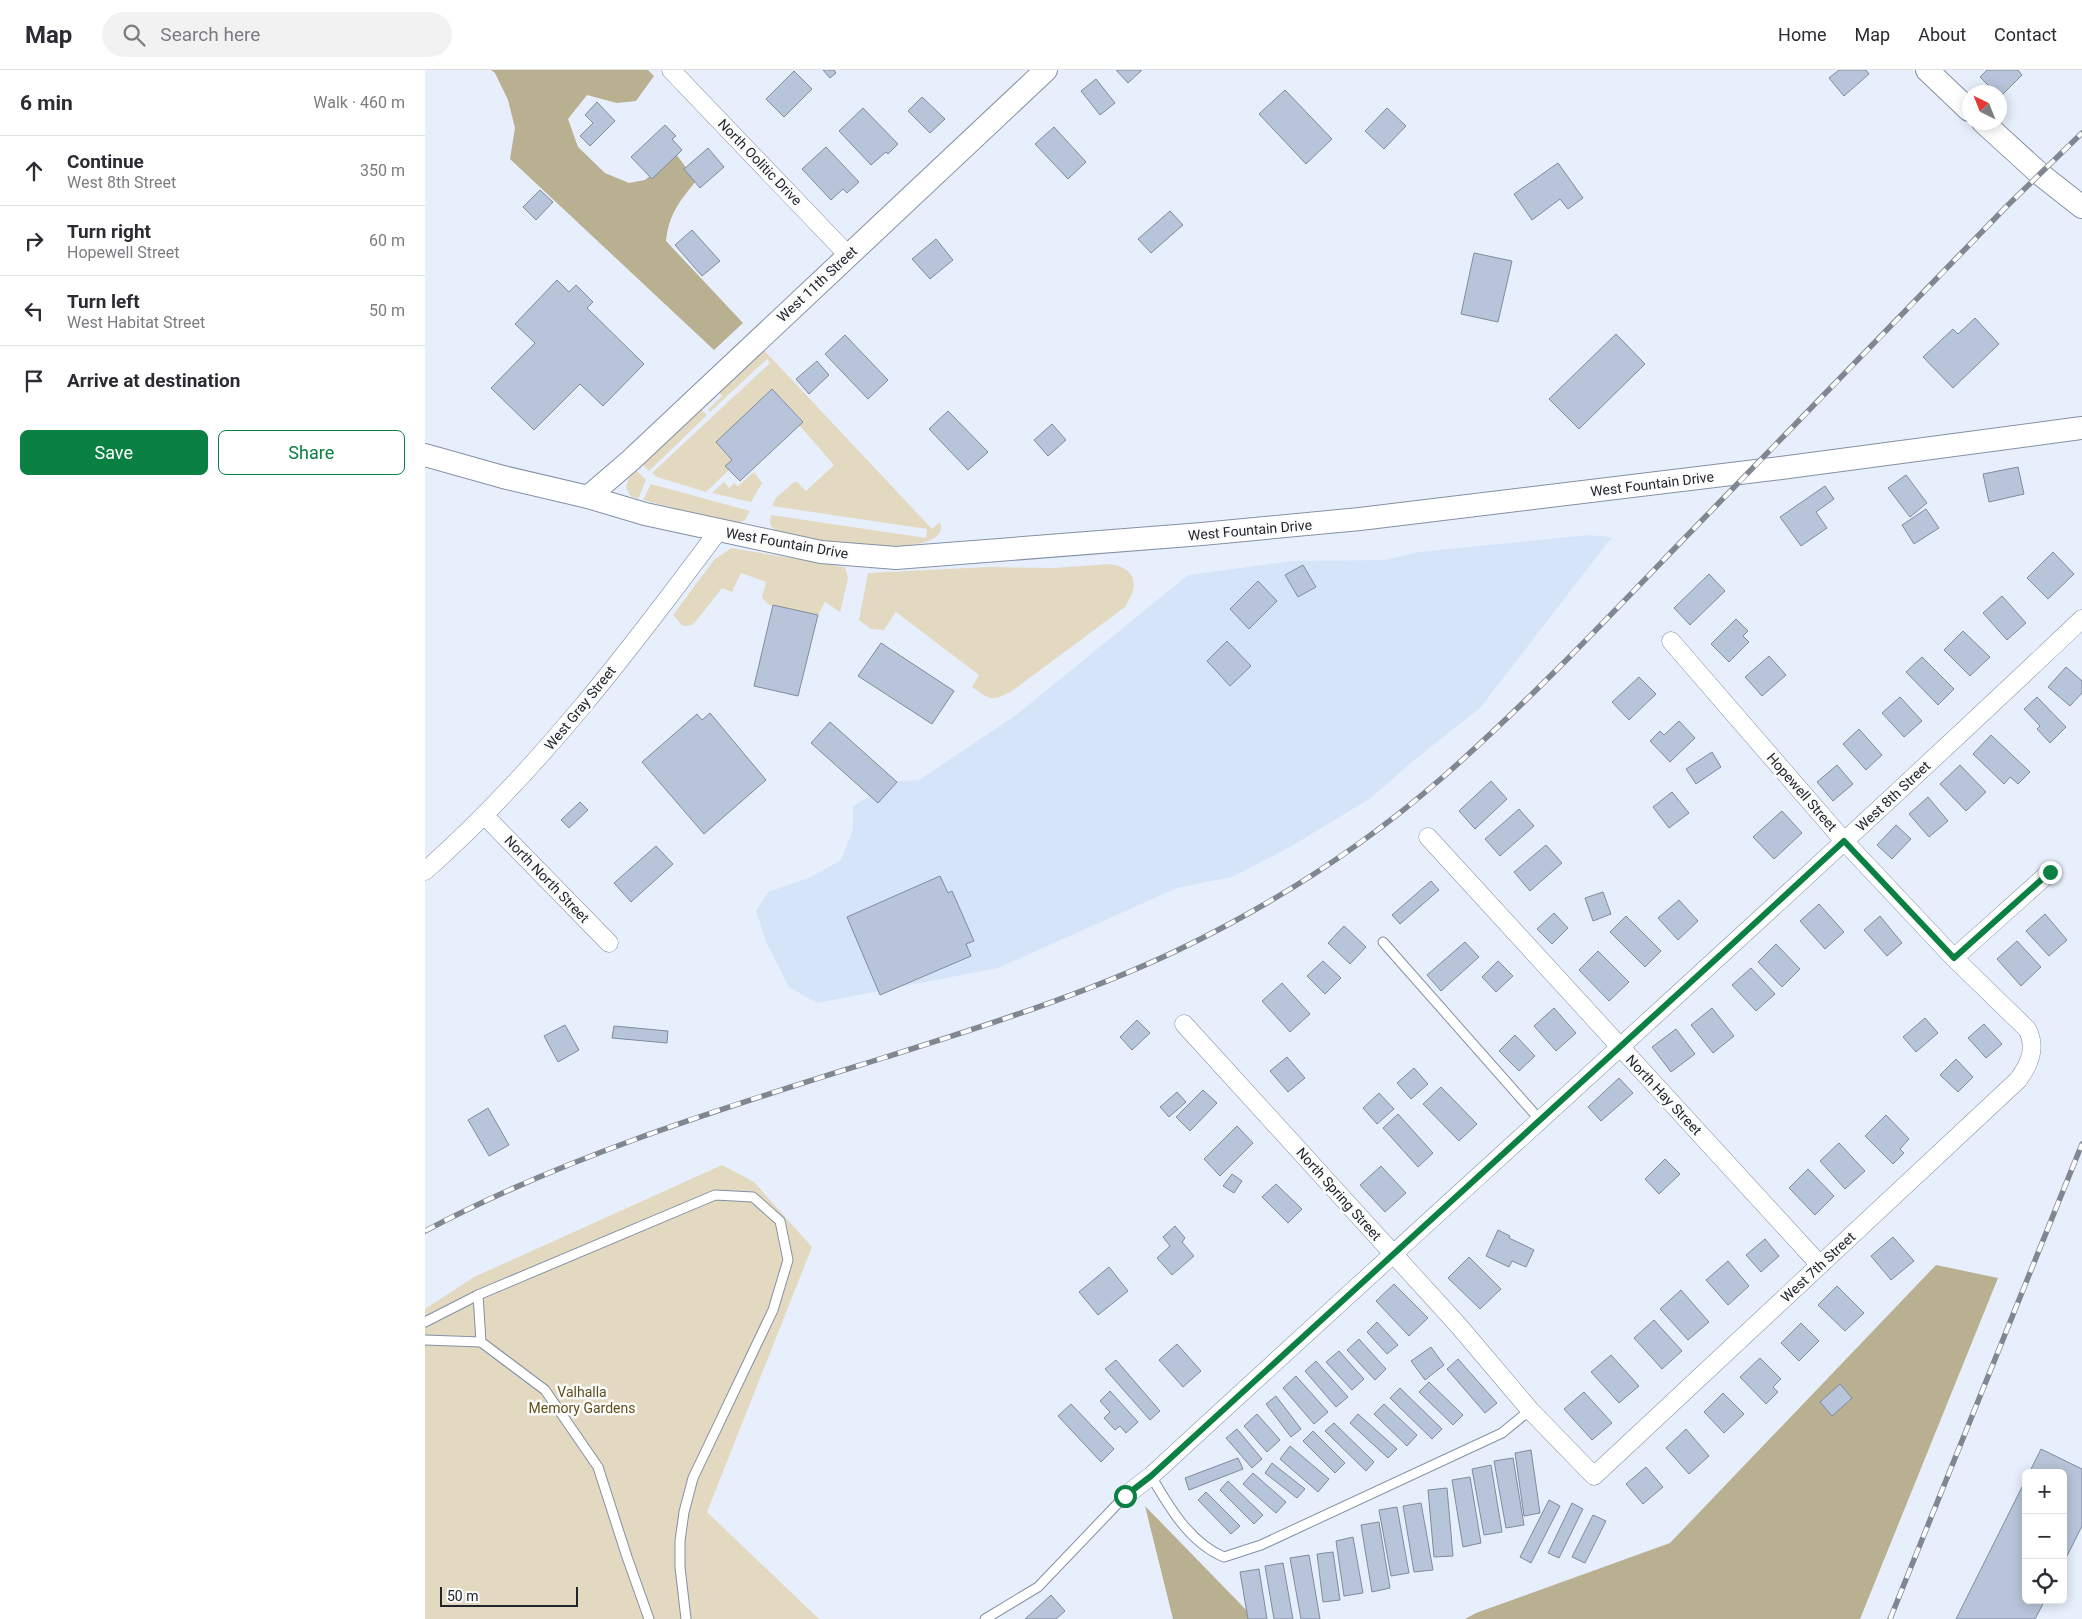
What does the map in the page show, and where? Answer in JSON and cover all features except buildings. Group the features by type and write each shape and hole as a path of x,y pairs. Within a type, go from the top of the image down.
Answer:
{"street":[{"name":"North Oolitic Drive","path":"671,70 849,254"},
{"name":"West 11th Street","path":"588,497 631,460 1038,72"},
{"path":"1932,72 1962,103"},
{"path":"1992,130 2040,174 2082,207"},
{"name":"West Fountain Drive","path":"425,455 503,477 588,497 645,514 821,552 896,558 1044,548 1360,519 1542,498 2082,428"},
{"name":"West Gray Street","path":"425,871 485,816 580,711 666,602 719,530"},
{"name":"West 8th Street","path":"1125,1496 1151,1476 1393,1253 1620,1048 2082,619"},
{"name":"Hopewell Street","path":"1671,641 1844,841 1954,958 2027,1029 2033,1044 2032,1051"},
{"name":"North North Street","path":"485,816 609,942"},
{"name":"North Hay Street","path":"1428,837 1820,1265"},
{"path":"1954,958 2050,872"},
{"name":"North Spring Street","path":"1184,1024 1393,1253 1530,1410 1594,1476"},
{"name":"West 7th Street","path":"1594,1476 2018,1080 2029,1062 2032,1051"}],"lane":[{"path":"1383,942 1540,1120"},
{"path":"425,1322 478,1295 715,1195 753,1197 780,1221 788,1260 773,1310 693,1478 684,1512 680,1541 680,1568 686,1619"},
{"path":"478,1295 481,1342"},
{"path":"425,1340 481,1342 545,1390 598,1467 649,1619"},
{"path":"1151,1476 1172,1512 1205,1546 1224,1557 1261,1545 1502,1433 1530,1410"},
{"path":"985,1619 1038,1587 1125,1496"}],"shaded area":[{"path":"491,70 648,70 654,76 636,101 617,103 587,95 568,119 578,147 605,173 629,183 645,180 676,154 696,181 672,216 666,241 743,323 714,350 510,159 515,128 508,100 495,73"},
{"path":"1588,535 1612,537 1480,708 1413,761 1371,798 1290,847 1232,877 1177,888 998,968 817,1003 789,987 767,944 756,911 768,892 811,877 841,860 853,829 853,806 895,781 919,780 1016,715 1188,575 1293,561 1385,560 1418,552"},
{"path":"1936,1265 1998,1278 1860,1619 1465,1619 1476,1613 1670,1543"},
{"path":"1145,1506 1255,1619 1173,1619"}],"green space":[{"path":"761,347 932,529 940,522 939,534 928,541 910,545 865,546 804,538 776,531 772,528 771,515 926,538 927,529 772,506 776,498 794,482 797,482 806,491 834,465 799,425 803,421 772,389 716,442 732,460 726,466 729,470 706,492 657,477 652,473 770,363 767,359 710,412 708,410 722,396 717,390"},
{"path":"713,394 716,397 702,410 707,415 649,471 641,463"},
{"path":"636,470 646,480 638,499 630,496 626,487 629,478"},
{"path":"754,472 762,483 751,502 712,493 724,482 729,488 734,483 738,486"},
{"path":"651,484 750,511 745,520 735,524 643,500"},
{"path":"731,548 845,567 848,578 840,612 825,602 818,615 769,605 762,598 766,582 741,573 732,592 722,588 692,625 683,626 673,615 714,560"},
{"path":"1109,564 1126,569 1133,579 1134,585 1130,599 1125,607 1012,691 995,698 987,697 972,687 979,675 896,612 884,630 871,629 859,620 868,573 987,567 1054,568"},
{"name":"Valhalla Memory Gardens","path":"722,1165 754,1182 812,1247 707,1512 819,1619 425,1619 425,1309 474,1277"}],"railway":[{"path":"425,1231 480,1203 593,1155 710,1113 996,1021 1105,982 1212,933 1282,894 1349,851 1443,777 1533,693 2007,206 2082,133"},
{"path":"1890,1619 2082,1144"}],"route":[{"path":"1125,1496 1151,1476 1844,841 1954,958 2050,872"}]}
